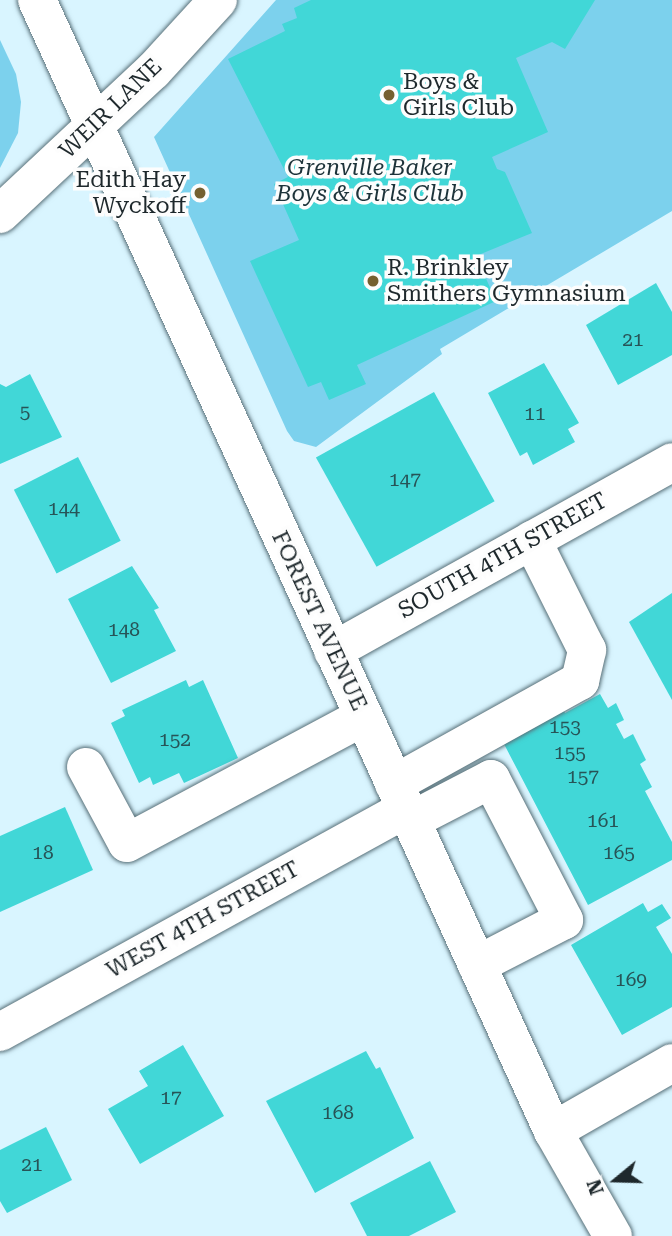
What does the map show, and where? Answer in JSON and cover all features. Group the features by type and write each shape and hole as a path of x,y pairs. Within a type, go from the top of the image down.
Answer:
{"main road":[{"name":"FOREST AVENUE","path":"37,0 554,1131 613,1236"},
{"name":"WEIR LANE","path":"0,214 153,71 218,0"},
{"name":"SOUTH 4TH STREET","path":"333,651 672,462"},
{"path":"399,794 580,681 587,650 532,540"},
{"path":"86,767 127,843 363,717"},
{"path":"399,794 491,779 564,920 477,965"},
{"name":"WEST 4TH STREET","path":"0,1032 399,794"},
{"path":"554,1131 672,1063"}],"green space":[{"name":"Grenville Baker Boys & Girls Club","path":"276,0 672,0 672,211 440,349 442,354 316,447 294,441 287,431 154,137"},
{"path":"0,40 16,74 21,102 18,133 0,168"}],"building":[{"name":"Boys & Girls Club","path":"311,0 595,0 565,49 552,42 516,58 548,132 492,157 497,169 505,172 532,233 476,256 496,301 357,365 366,384 329,400 321,382 308,387 250,261 299,240 274,184 288,177 228,59 285,31 282,24 297,18 294,8"},
{"path":"656,283 672,312 672,355 618,385 586,325"},
{"path":"544,363 579,423 568,429 575,442 533,465 527,452 520,456 488,393"},
{"path":"30,374 62,437 0,464 0,384 6,387"},
{"path":"434,392 495,501 377,567 316,457"},
{"path":"78,457 121,541 57,573 14,490"},
{"path":"132,566 159,608 154,610 176,651 111,683 68,599"},
{"path":"672,593 672,700 629,622"},
{"path":"186,680 189,687 203,680 238,758 184,783 179,773 153,785 150,777 139,783 111,723 125,716 122,710"},
{"path":"549,682 565,713 600,694 608,708 616,703 624,720 616,724 624,739 633,734 646,760 640,764 652,787 645,791 672,842 672,860 588,905 504,744"},
{"path":"65,807 93,870 0,912 0,836"},
{"path":"643,903 648,912 662,904 671,918 656,927 672,954 672,1007 622,1035 571,945"},
{"path":"183,1045 224,1116 140,1164 108,1109 148,1086 139,1071"},
{"path":"366,1051 376,1069 380,1067 414,1138 315,1193 266,1101"},
{"path":"46,1127 72,1180 7,1213 0,1201 0,1150"},
{"path":"430,1161 456,1212 409,1236 367,1236 350,1203"}],"place":[{"name":"Boys & Girls Club","path":"389,95"},
{"name":"Edith Hay Wyckoff","path":"200,193"},
{"name":"R. Brinkley Smithers Gymnasium","path":"373,281"}]}
